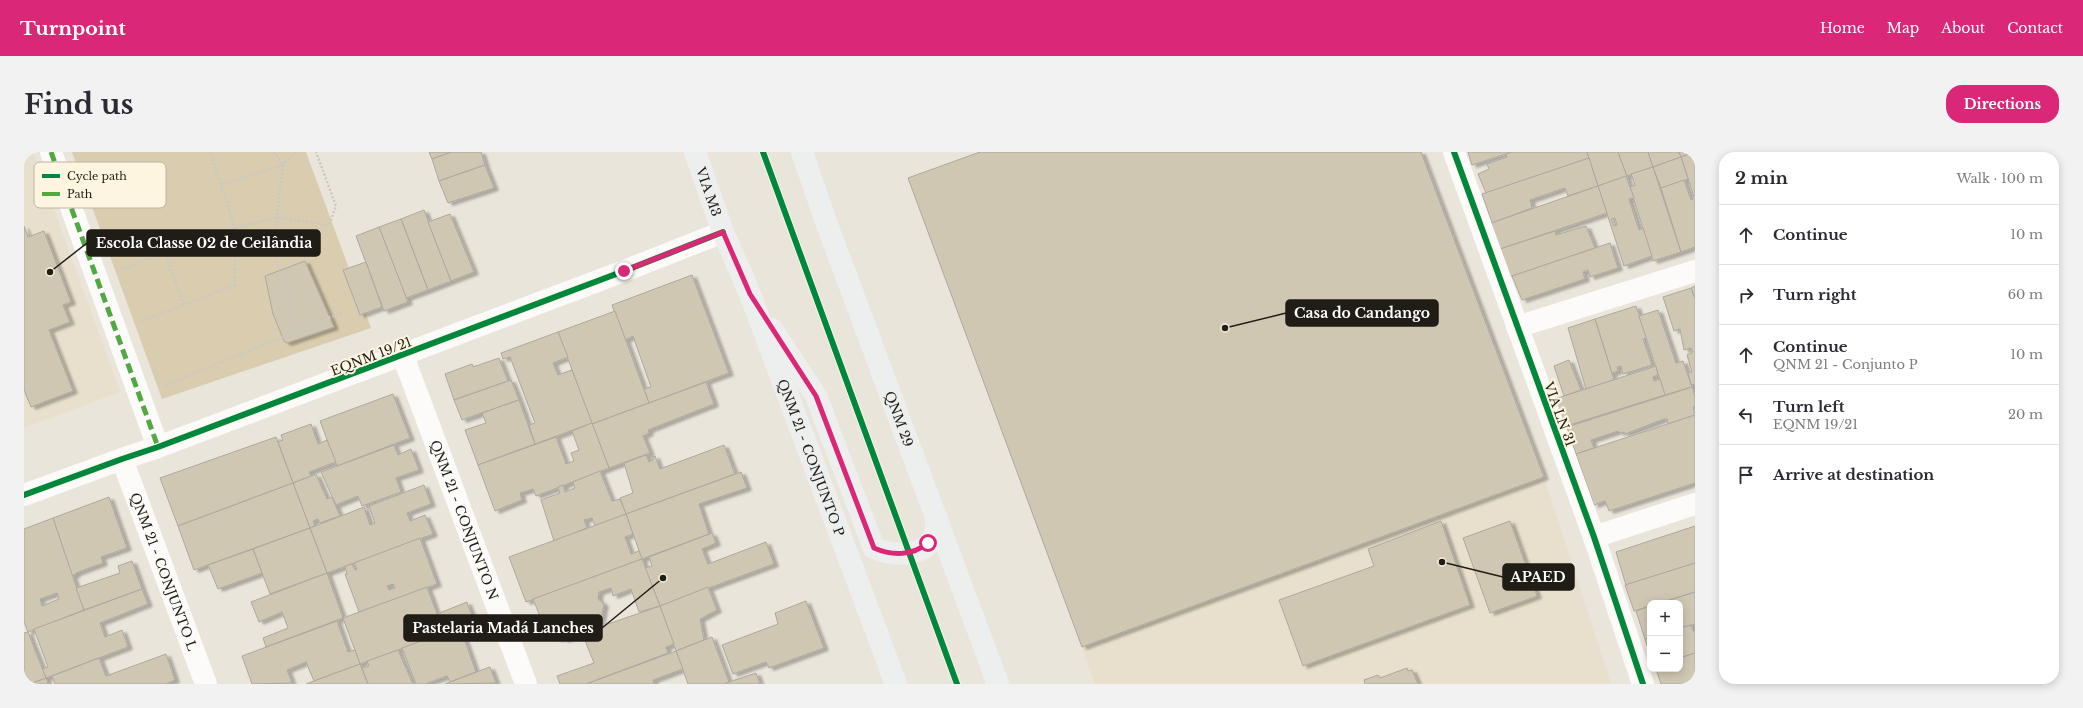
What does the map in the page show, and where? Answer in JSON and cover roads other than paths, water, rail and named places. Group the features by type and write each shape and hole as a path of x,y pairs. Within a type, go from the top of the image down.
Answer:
{"main road":[{"name":"VIA M3","path":"695,152 723,232"},
{"name":"QNM 29","path":"802,152 825,219 998,684"},
{"name":"QNM 21 - CONJUNTO P","path":"723,232 750,294 896,684"},
{"path":"750,294 816,396 874,548 900,554 921,549 934,536 937,518"}],"street":[{"path":"51,152 55,162"},
{"name":"VIA LN 31","path":"1454,152 1594,537 1643,684"},
{"path":"71,208 158,447"},
{"name":"EQNM 19/21","path":"24,495 403,356 723,232"},
{"path":"1517,327 1695,271"},
{"name":"QNM 21 - CONJUNTO N","path":"403,356 526,684"},
{"name":"QNM 21 - CONJUNTO L","path":"122,459 206,684"},
{"path":"1594,537 1695,504"}],"place":[{"name":"Escola Classe 02 de Ceilândia","path":"50,272"},
{"name":"Casa do Candango","path":"1225,328"},
{"name":"APAED","path":"1442,562"},
{"name":"Pastelaria Madá Lanches","path":"663,578"}]}
